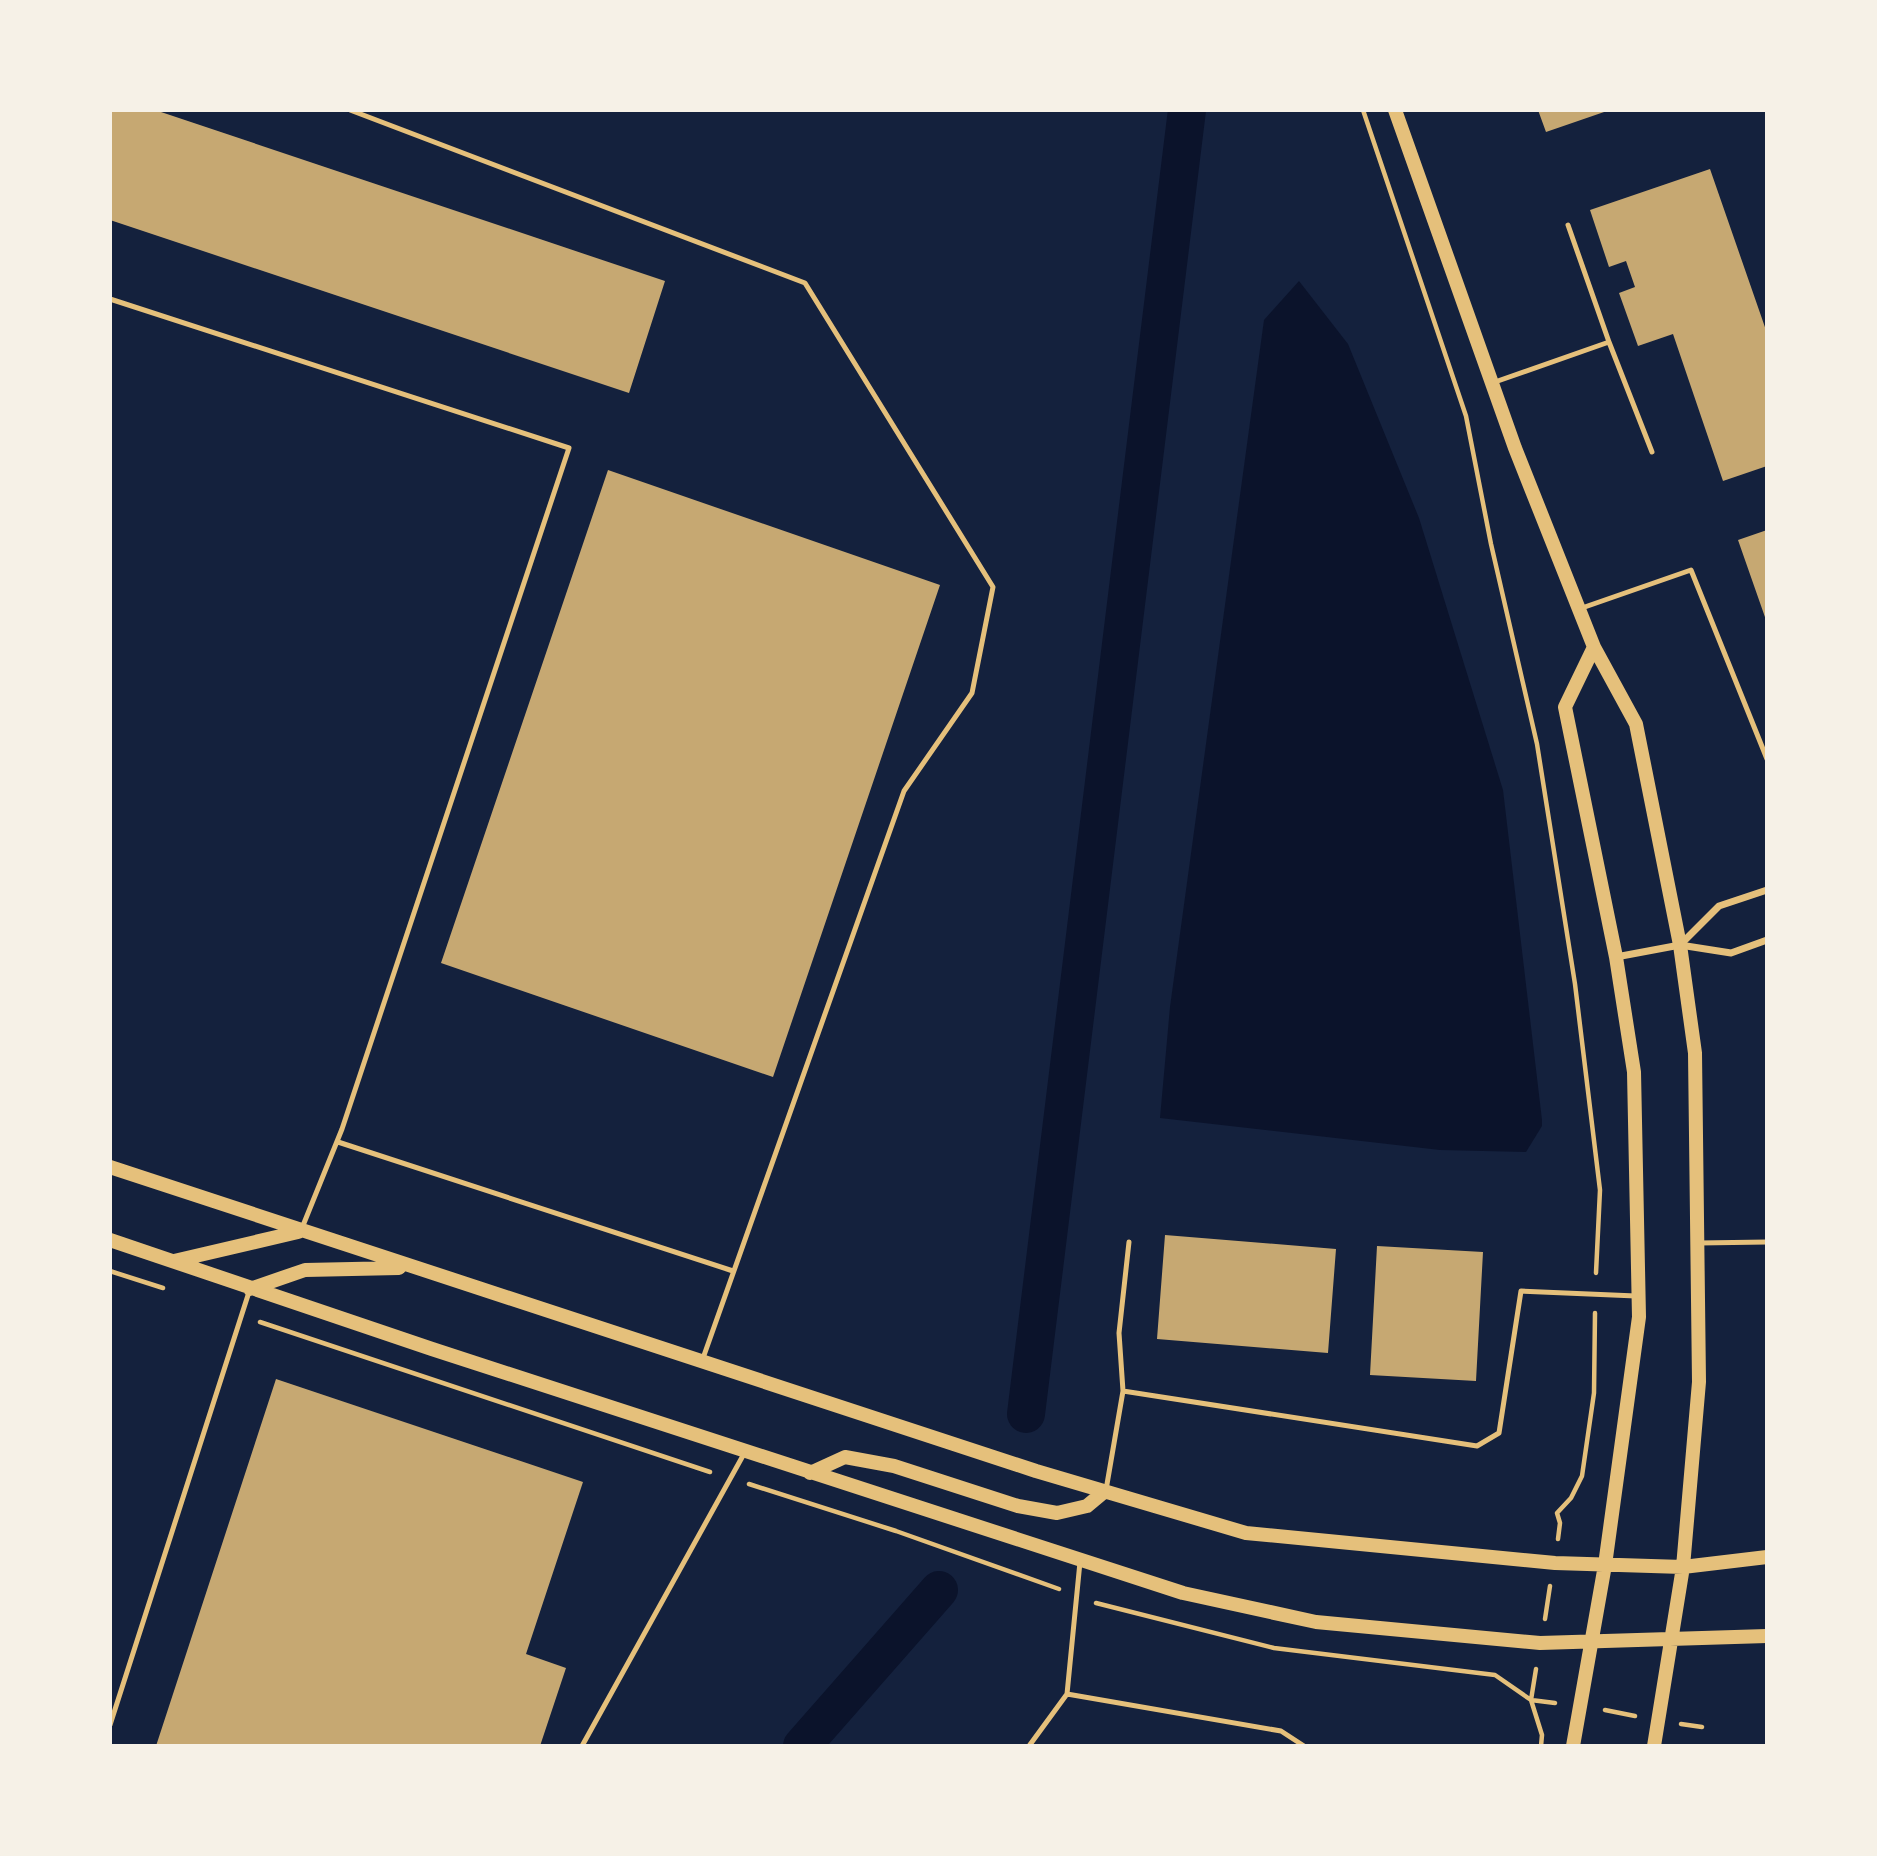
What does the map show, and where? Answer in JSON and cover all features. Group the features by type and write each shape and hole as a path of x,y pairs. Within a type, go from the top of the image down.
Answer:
{"main road":[{"path":"1395,110 1492,383 1579,610 1594,647 1636,723 1680,945 1695,1053 1699,1382 1683,1567 1654,1746"},
{"path":"1573,1746 1605,1565 1639,1317 1634,1072 1616,957 1565,707 1594,647"},
{"path":"110,1167 1077,1483 1246,1533 1555,1563 1683,1567 1767,1557"},
{"path":"174,1261 300,1231"},
{"path":"110,1240 250,1289 745,1452 1183,1593 1316,1622 1540,1643 1767,1636"},
{"path":"250,1289 305,1270 411,1267"},
{"path":"810,1473 845,1457 894,1466 1018,1506 1057,1513 1087,1506 1105,1492"}],"street":[{"path":"1680,945 1719,906 1767,890"},
{"path":"1616,957 1680,945 1731,953 1767,940"}],"lane":[{"path":"350,110 805,283 993,587 972,693 904,791 702,1361"},
{"path":"1568,225 1609,342 1652,452"},
{"path":"110,299 569,449 338,1142 323,1169 300,1231"},
{"path":"1492,383 1609,342"},
{"path":"1579,610 1691,570 1767,758"},
{"path":"338,1142 733,1271"},
{"path":"1105,1492 1123,1391 1119,1333 1129,1242"},
{"path":"1699,1243 1767,1242"},
{"path":"110,1726 250,1289"},
{"path":"1123,1391 1477,1446 1499,1433 1521,1291 1639,1296"},
{"path":"582,1746 745,1452"},
{"path":"1029,1746 1067,1694 1080,1560"},
{"path":"1067,1694 1282,1731 1304,1746"}],"path":[{"path":"1363,110 1466,416 1491,544 1538,744 1575,984 1600,1190 1594,1393 1582,1476 1571,1498 1557,1513 1560,1523"},
{"path":"1540,1643 1555,1563"},
{"path":"1541,1746 1542,1735 1531,1700 1702,1727"}],"water":[{"path":"1299,281 1348,344 1419,518 1503,790 1542,1120 1542,1126 1526,1152 1440,1150 1160,1118 1170,1007 1264,320"}],"building":[{"path":"110,110 155,110 665,281 629,393 110,220"},
{"path":"1538,110 1606,110 1607,111 1546,132"},
{"path":"1710,169 1767,333 1767,466 1723,481 1673,334 1638,346 1619,293 1635,287 1626,261 1609,267 1590,210"},
{"path":"608,470 940,585 773,1077 441,963"},
{"path":"1767,530 1767,620 1766,620 1738,540"},
{"path":"1165,1235 1336,1249 1328,1353 1157,1339"},
{"path":"1377,1246 1483,1252 1476,1381 1370,1375"},
{"path":"276,1379 583,1482 526,1654 566,1668 540,1746 156,1746"}],"waterway":[{"path":"1026,1414 1187,110"},
{"path":"802,1746 939,1590"}]}
